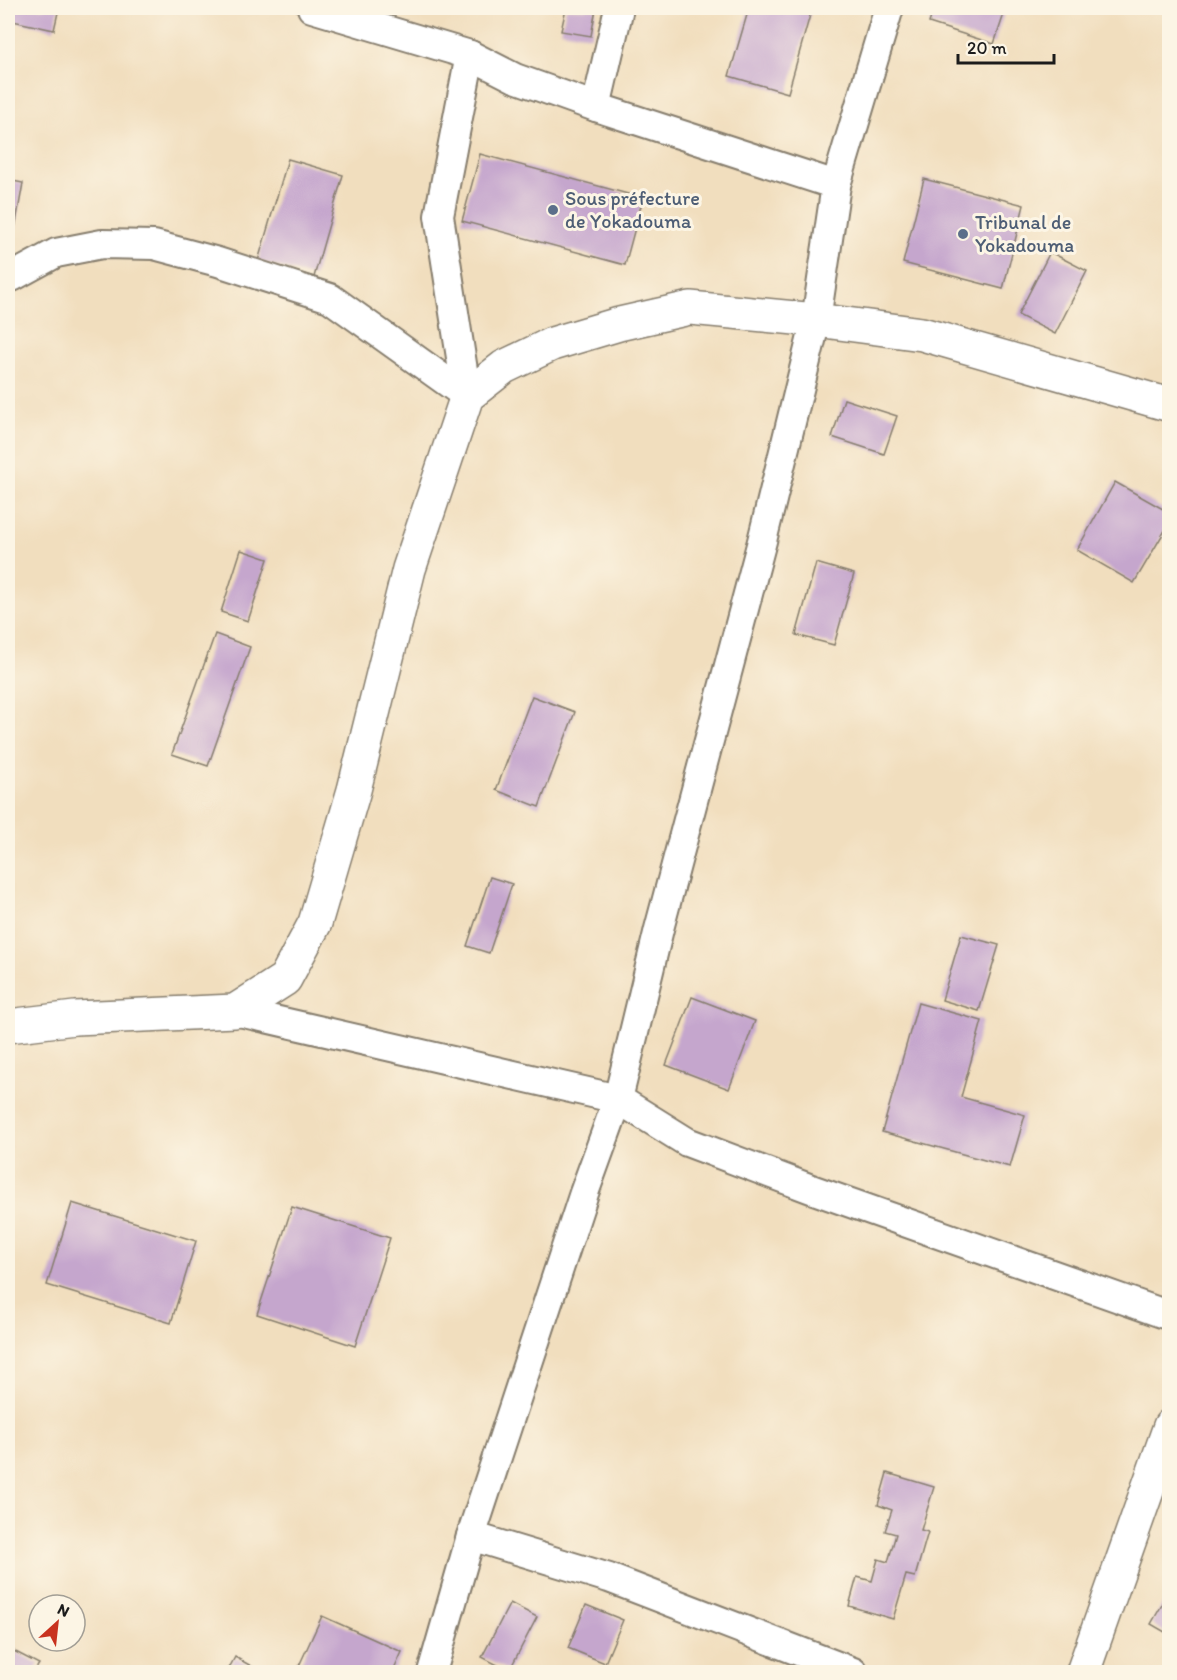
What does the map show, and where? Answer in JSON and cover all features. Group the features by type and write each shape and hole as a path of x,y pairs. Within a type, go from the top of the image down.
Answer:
{"main road":[{"path":"8,1026 75,1018 235,1011 285,979 315,923 354,790 409,569 467,396 504,367 552,344 619,324 690,308 816,320 922,334 1170,405"},
{"path":"1083,1672 1170,1426"}],"street":[{"path":"312,8 470,55 515,78 596,107 836,184"},
{"path":"596,107 619,8"},
{"path":"432,1672 471,1536 584,1193 618,1099 660,929 762,541 816,320 836,184 889,8"},
{"path":"467,396 439,216 470,55"},
{"path":"8,276 12,277 56,254 102,244 154,245 218,262 330,298 467,396"},
{"path":"235,1011 618,1099 687,1142 814,1190 1170,1316"},
{"path":"471,1536 609,1578 853,1672"}],"building":[{"path":"8,8 59,8 54,30 8,20"},
{"path":"566,8 596,9 591,36 561,31"},
{"path":"749,8 812,8 788,93 729,76"},
{"path":"934,8 1006,8 994,44 929,23"},
{"name":"Sous préfecture de Yokadouma","path":"480,154 643,198 625,265 462,221"},
{"path":"288,159 343,175 314,277 258,261"},
{"name":"Tribunal de Yokadouma","path":"924,179 1024,205 1003,289 903,263"},
{"path":"8,180 23,183 14,234 8,233"},
{"path":"1050,252 1087,271 1055,334 1018,315"},
{"path":"844,399 897,416 884,454 832,437"},
{"path":"1115,482 1170,513 1170,522 1134,583 1077,550"},
{"path":"241,550 268,559 248,621 221,612"},
{"path":"816,563 854,574 834,645 796,635"},
{"path":"215,634 250,647 208,766 172,754"},
{"path":"532,696 575,712 539,807 496,790"},
{"path":"490,877 512,884 489,953 467,946"},
{"path":"961,935 999,945 979,1011 942,1000"},
{"path":"692,997 755,1021 729,1089 666,1065"},
{"path":"918,1003 982,1021 961,1097 1025,1115 1010,1167 882,1132"},
{"path":"72,1203 196,1241 171,1323 47,1285"},
{"path":"292,1207 390,1238 355,1346 257,1314"},
{"path":"887,1473 934,1487 921,1530 928,1532 915,1577 906,1575 893,1619 849,1606 857,1577 872,1581 878,1559 888,1562 896,1534 885,1531 892,1510 878,1505"},
{"path":"1170,1591 1170,1635 1151,1624"},
{"path":"510,1603 537,1617 509,1671 482,1657"},
{"path":"586,1605 623,1620 605,1663 568,1648"},
{"path":"322,1616 402,1652 393,1672 307,1672 298,1668"},
{"path":"8,1648 39,1664 34,1672 8,1672"},
{"path":"235,1657 262,1672 227,1672"}],"place":[{"name":"Sous préfecture de Yokadouma","path":"553,210"},
{"name":"Tribunal de Yokadouma","path":"963,234"}]}
